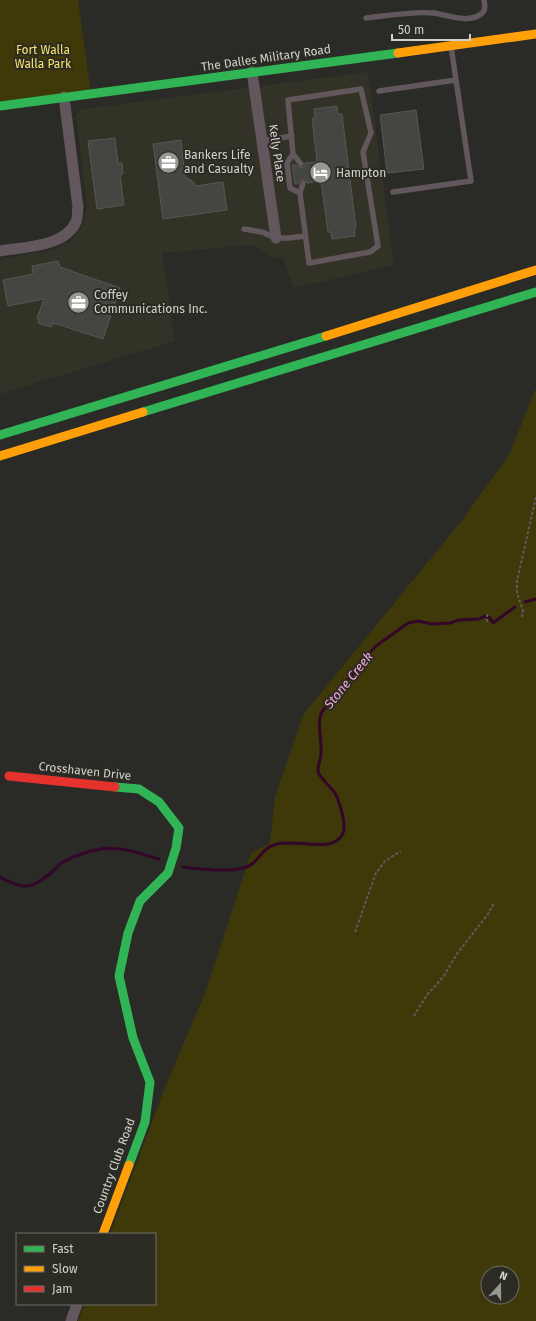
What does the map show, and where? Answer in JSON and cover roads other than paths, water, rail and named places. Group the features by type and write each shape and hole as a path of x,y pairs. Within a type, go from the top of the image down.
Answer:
{"main road":[{"name":"The Dalles Military Road","path":"0,106 536,34"},
{"path":"0,435 536,270"},
{"path":"0,456 536,292"},
{"name":"Crosshaven Drive","path":"9,776 139,789 159,802 179,828 176,848 168,873 140,901 128,933 119,976 133,1038 150,1082"},
{"name":"Country Club Road","path":"103,1233 145,1122 150,1082"}],"street":[{"name":"Kelly Place","path":"252,72 271,213 276,238"},
{"path":"0,251 43,245 65,236 76,222 78,207 64,97"},
{"path":"71,1321 77,1305"}],"lane":[{"path":"366,18 434,13 468,19 482,14 485,9 484,0"},
{"path":"393,192 471,181 451,46"},
{"path":"379,91 456,80"},
{"path":"301,164 293,154 288,100 362,90 371,133 363,152 378,246 370,252 309,263 300,193 303,183"},
{"path":"262,141 292,136"},
{"path":"293,154 287,163 290,188 300,193"},
{"path":"244,229 262,232 276,238 306,236"}],"waterway":[{"name":"Stone Creek","path":"525,602 536,599"},
{"name":"Stone Creek","path":"183,867 219,870 238,869 252,864 265,850 277,844 291,843 320,845 337,841 344,831 344,822 340,805 333,791 318,772 321,756 320,722 322,711 335,700 358,664 376,646 408,623 418,621 432,624 450,623 459,620 479,619 485,616 490,618 493,623 515,607"},
{"name":"Stone Creek","path":"0,877 21,886 33,885 45,878 63,862 82,854 108,848 138,853 159,859"}],"place":[{"name":"Bankers Life and Casualty","path":"169,162"},
{"name":"Hampton","path":"321,173"},
{"name":"Coffey Communications Inc.","path":"78,302"}],"park label":[{"name":"Fort Walla Walla Park","path":"43,57"}]}
